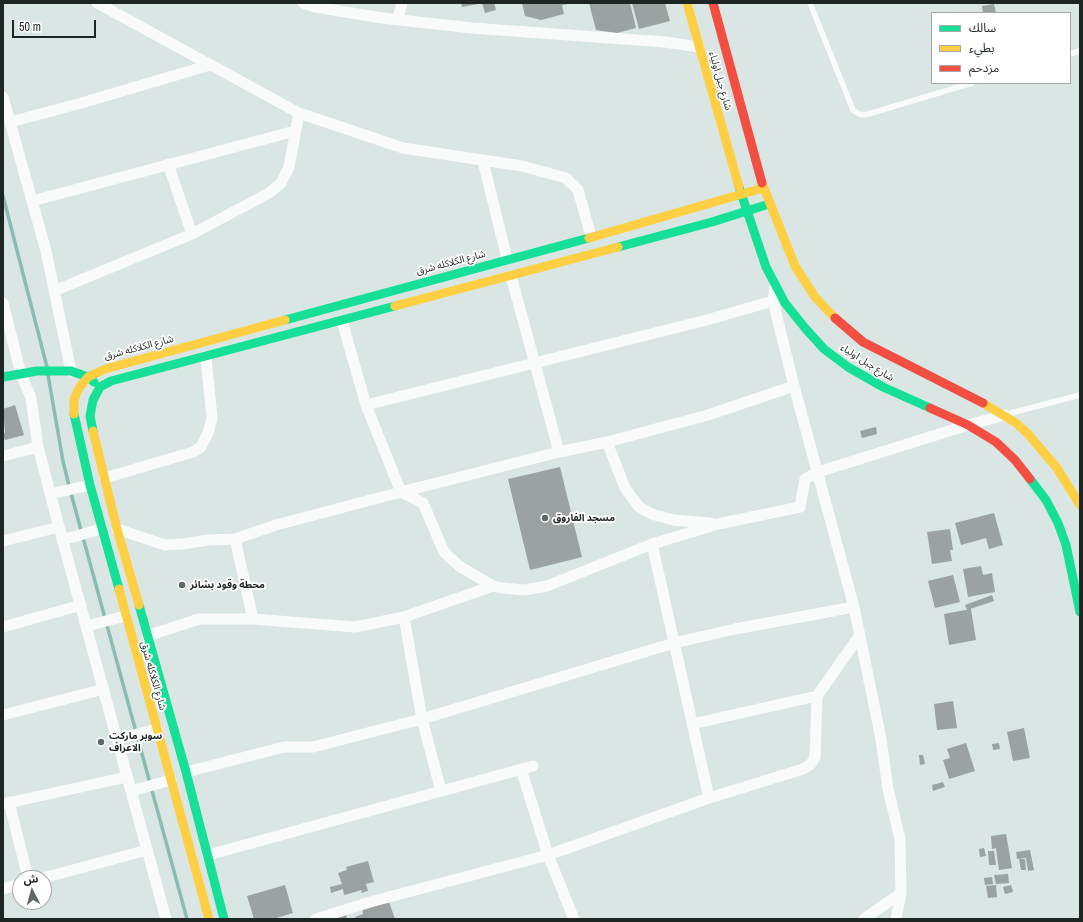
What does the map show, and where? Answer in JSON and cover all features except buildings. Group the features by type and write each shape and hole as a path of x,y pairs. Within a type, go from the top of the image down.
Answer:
{"main road":[{"name":"شارع جبل اولياء","path":"687,3 741,195 756,241 775,286 805,328 824,348 848,367 883,387 968,425 1006,450 1030,477 1046,500 1058,523 1066,545 1080,612"},
{"name":"شارع جبل اولياء","path":"713,3 763,188 784,244 807,286 825,309 844,328 863,342 906,365 974,397 1005,415 1027,433 1040,448 1069,485 1080,505"},
{"name":"شارع الكلاكله شرق","path":"208,919 101,529 73,411 76,393 88,377 105,369 763,188"},
{"path":"3,377 47,370 71,370 88,377 100,387 111,381 511,276 769,204"},
{"name":"شارع الكلاكله شرق","path":"100,387 93,400 90,416 117,529 186,772 224,919"}],"street":[{"path":"97,3 299,113 403,148 522,166 566,178 573,183 578,190 591,236"},
{"path":"303,3 316,7 382,18 472,28 665,42 699,47"},
{"path":"398,19 402,3"},
{"path":"10,122 78,104 210,65"},
{"path":"3,97 46,251 71,370"},
{"path":"54,291 192,234 269,193 281,183 289,167 299,113"},
{"path":"32,201 295,131"},
{"path":"483,161 507,259"},
{"path":"168,164 192,234"},
{"path":"511,276 533,362 559,452"},
{"path":"775,286 773,301 794,386 854,607 881,739 888,789 900,839 901,893 896,919"},
{"path":"366,405 533,362 703,321 773,301"},
{"path":"3,303 21,374 31,398 38,447 62,540 87,626 166,919"},
{"path":"342,321 366,405 401,492 423,503 444,552 459,566 493,586 524,590 547,586 652,544 718,524 800,507 806,479 818,472 968,425 1005,415"},
{"path":"105,478 180,456 201,447 208,433 212,418 206,356"},
{"path":"117,529 165,544 183,544 208,540 235,539 276,525 401,492 559,452 608,442 708,416 794,386"},
{"path":"608,442 625,488 639,507 652,514 673,520 718,524"},
{"path":"3,456 38,447"},
{"path":"50,494 90,485"},
{"path":"3,541 59,527"},
{"path":"62,540 101,529"},
{"path":"235,539 253,619"},
{"path":"652,544 709,798"},
{"path":"147,636 199,619 253,619 355,627 404,617 493,586"},
{"path":"3,627 81,605"},
{"path":"186,772 284,747 313,747 422,719 674,643 735,629 854,607"},
{"path":"87,626 125,616"},
{"path":"404,617 422,719 441,791"},
{"path":"316,919 370,902 548,855 709,798 803,769 811,764 815,757 817,696 860,635"},
{"path":"3,714 104,689"},
{"path":"692,724 817,696"},
{"path":"118,739 156,728"},
{"path":"208,855 533,766"},
{"path":"521,769 548,855 574,919"},
{"path":"26,870 6,803 127,777"},
{"path":"131,790 171,780"},
{"path":"52,876 147,850"},
{"path":"864,919 901,893"}],"lane":[{"path":"810,3 853,110 859,114 865,115 969,84"},
{"path":"1005,415 1080,395"}],"waterway":[{"path":"3,196 47,367"},
{"path":"48,375 63,461 69,486 187,919"}],"traffic: fast":[{"path":"739,187 766,267 785,303 805,328 824,349 848,367 883,387 930,408"},
{"path":"618,247 712,222 769,204"},
{"path":"285,320 589,238"},
{"path":"93,431 90,416 93,400 100,387 111,381 395,306"},
{"path":"3,377 37,371 71,371 88,377 94,382"},
{"path":"74,414 90,485 119,589"},
{"path":"1030,479 1046,500 1058,523 1066,545 1080,612"},
{"path":"139,605 186,772 224,919"}],"traffic: slow":[{"path":"687,3 739,187"},
{"path":"762,183 795,266 815,297 835,318"},
{"path":"589,238 763,188"},
{"path":"395,306 618,247"},
{"path":"74,414 74,399 79,388 88,377 105,369 285,320"},
{"path":"983,403 1016,423 1027,433 1057,468 1080,505"},
{"path":"93,431 117,529 139,605"},
{"path":"119,589 209,919"}],"traffic: jam":[{"path":"713,3 762,183"},
{"path":"835,318 863,342 983,403"},
{"path":"930,408 968,425 996,442 1015,460 1030,479"}],"place":[{"name":"مسجد الفاروق","path":"545,518"},
{"name":"محطة وقود بشائر","path":"182,585"},
{"name":"سوبر ماركت الاعراف","path":"101,742"}]}
